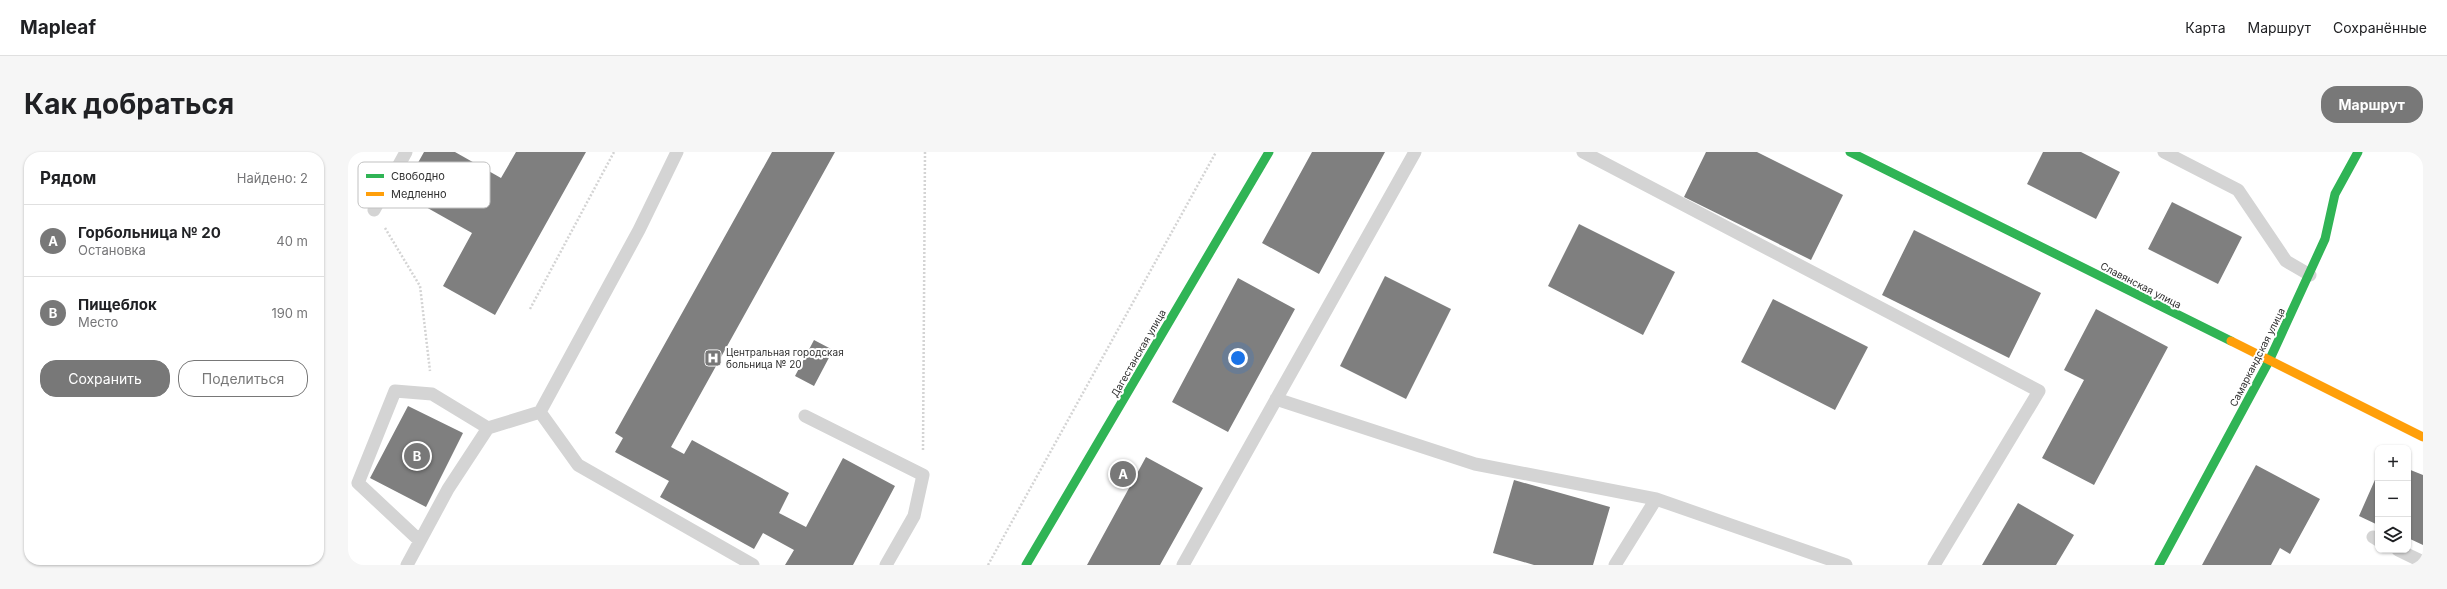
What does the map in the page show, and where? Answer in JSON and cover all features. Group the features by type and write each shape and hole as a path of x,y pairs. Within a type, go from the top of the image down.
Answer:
{"street":[{"name":"Дагестанская улица","path":"1026,565 1269,152"},
{"name":"Славянская улица","path":"1850,152 2423,437"},
{"name":"Самаркандская улица","path":"2159,565 2269,361 2325,239 2335,194 2358,152"}],"lane":[{"path":"400,162 406,152"},
{"path":"407,565 448,490 488,428 540,412 639,230 677,152"},
{"path":"1183,565 1415,152"},
{"path":"1583,152 2039,391 1934,565"},
{"path":"2164,152 2238,190 2286,262 2310,274"},
{"path":"420,540 358,483 395,391 432,394 488,428"},
{"path":"1276,399 1475,464 1656,499 1846,565"},
{"path":"540,412 578,465 753,565"},
{"path":"805,416 923,475 914,516 886,565"},
{"path":"1615,565 1656,499"},
{"path":"2404,553 2423,562"}],"path":[{"path":"530,309 614,152"},
{"path":"923,475 925,152"},
{"path":"988,565 1216,152"},
{"path":"374,210 420,286 432,394"}],"building":[{"path":"424,152 455,152 473,162 418,162"},
{"path":"516,152 586,152 495,315 443,286 472,233 428,208 490,208 490,172 501,178"},
{"path":"772,152 835,152 671,447 684,454 692,440 789,493 779,513 806,527 843,458 895,486 853,565 785,565 794,550 763,533 754,549 660,497 669,481 615,452 623,438 615,433"},
{"path":"1312,152 1385,152 1319,274 1262,243"},
{"path":"1706,152 1757,152 1843,195 1811,260 1684,197"},
{"path":"2043,152 2081,152 2120,172 2096,219 2027,184"},
{"path":"2172,202 2242,237 2218,284 2148,249"},
{"path":"1579,224 1675,272 1643,335 1548,286"},
{"path":"1914,230 2041,293 2009,358 1882,295"},
{"path":"1385,276 1451,309 1406,399 1340,366"},
{"path":"1238,278 1295,309 1228,432 1172,402"},
{"path":"1773,299 1868,347 1835,410 1741,362"},
{"path":"2096,309 2168,347 2094,485 2042,458 2084,380 2064,370"},
{"path":"814,340 833,350 814,386 795,376"},
{"path":"408,406 463,433 426,507 370,478"},
{"path":"1146,457 1203,488 1160,565 1087,565"},
{"path":"2256,465 2320,499 2290,554 2280,548 2271,565 2202,565"},
{"path":"2411,470 2423,475 2423,545 2411,539"},
{"path":"1514,480 1610,507 1593,565 1534,565 1493,553"},
{"path":"2375,480 2375,524 2359,516"},
{"path":"2018,503 2074,535 2056,565 1982,565"}],"traffic: fast":[{"path":"1026,565 1269,152"},
{"path":"1850,152 2231,341"},
{"path":"2159,565 2269,361 2325,239 2335,194 2358,152"}],"traffic: slow":[{"path":"2231,341 2423,437"}],"place":[{"name":"Центральная городская больница № 20","path":"713,358"},
{"name":"Пищеблок","path":"417,456"},
{"name":"Горбольница № 20","path":"1123,474"}]}
